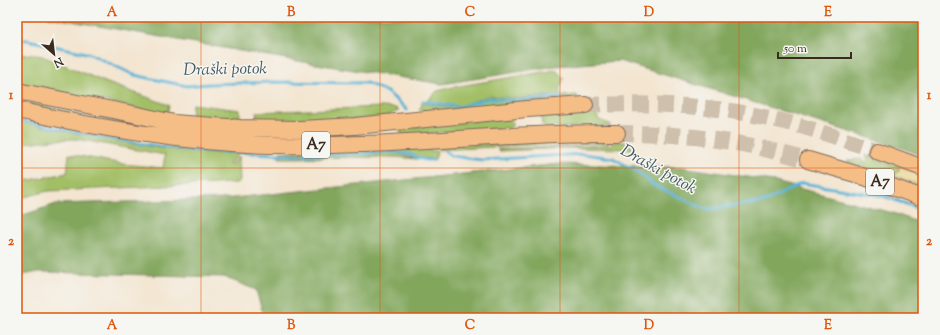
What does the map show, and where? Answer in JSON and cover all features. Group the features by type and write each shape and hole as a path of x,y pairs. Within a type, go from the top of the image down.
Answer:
{"highway":[{"name":"A7","path":"17,91 174,123 240,128 301,129 355,126 527,109 585,105"},
{"name":"A7","path":"17,110 152,136 207,142 264,145 344,144 522,135 617,133"},
{"name":"A7","path":"877,151 923,168"},
{"name":"A7","path":"808,160 923,198"},
{"path":"907,162 923,164"}],"green space":[{"path":"48,17 923,17 923,156 902,148 619,61 555,66 442,84 297,61"},
{"path":"31,54 42,56 110,84 169,105 167,115 17,82 17,55"},
{"path":"556,70 564,78 559,90 561,95 517,99 489,96 459,106 427,101 437,91 453,87"},
{"path":"577,95 578,98 428,112 419,110 422,105 421,103 458,108 489,98 517,102 563,99 563,96"},
{"path":"17,100 113,120 157,127 349,135 347,138 242,138 142,128 17,103"},
{"path":"192,104 240,110 240,117 235,117 235,119 256,120 257,112 382,107 396,108 399,111 390,114 390,116 339,121 256,122 191,117"},
{"path":"578,112 581,114 596,113 599,120 610,124 610,126 545,128 542,124 541,116"},
{"path":"510,117 513,123 509,128 402,135 398,129"},
{"path":"17,121 122,142 192,152 238,153 234,160 228,164 229,165 235,162 239,156 240,181 237,183 48,191 17,199 17,181 67,173 69,154 123,164 163,168 165,155 76,139 17,144"},
{"path":"608,140 609,143 530,145 438,150 437,148 428,149 428,151 437,152 435,159 421,158 396,151 335,154 280,153 525,142"},
{"path":"612,142 625,142 631,145 633,149 570,148 499,151 497,149 612,145"},
{"path":"395,153 417,159 393,157 279,158 279,155 309,156"},
{"path":"866,155 899,166 899,171 894,176 847,162 849,160 860,159 866,162 868,160"},
{"path":"558,164 682,167 768,180 893,213 923,224 923,318 264,318 256,290 224,277 39,272 17,276 17,217 56,204 223,199"}],"sand":[{"path":"899,166 923,176 923,187 894,176 899,171"}],"waterway":[{"name":"Draški potok","path":"17,39 28,40 90,54 134,75 187,86 275,82 367,83 387,92 407,110"},
{"path":"423,101 459,107 489,98 518,101 561,97"},
{"path":"17,120 111,139 188,150 297,155 395,152 408,154 426,160 433,160"},
{"name":"Draški potok","path":"445,151 452,156 482,160 584,154 613,158 640,173 653,185 706,209 765,202 802,183 883,196 912,206 923,212"}],"tunnel":[{"path":"585,105 675,105 720,109 778,120 877,151"},
{"path":"617,133 677,135 707,138 754,146 808,160"}]}
